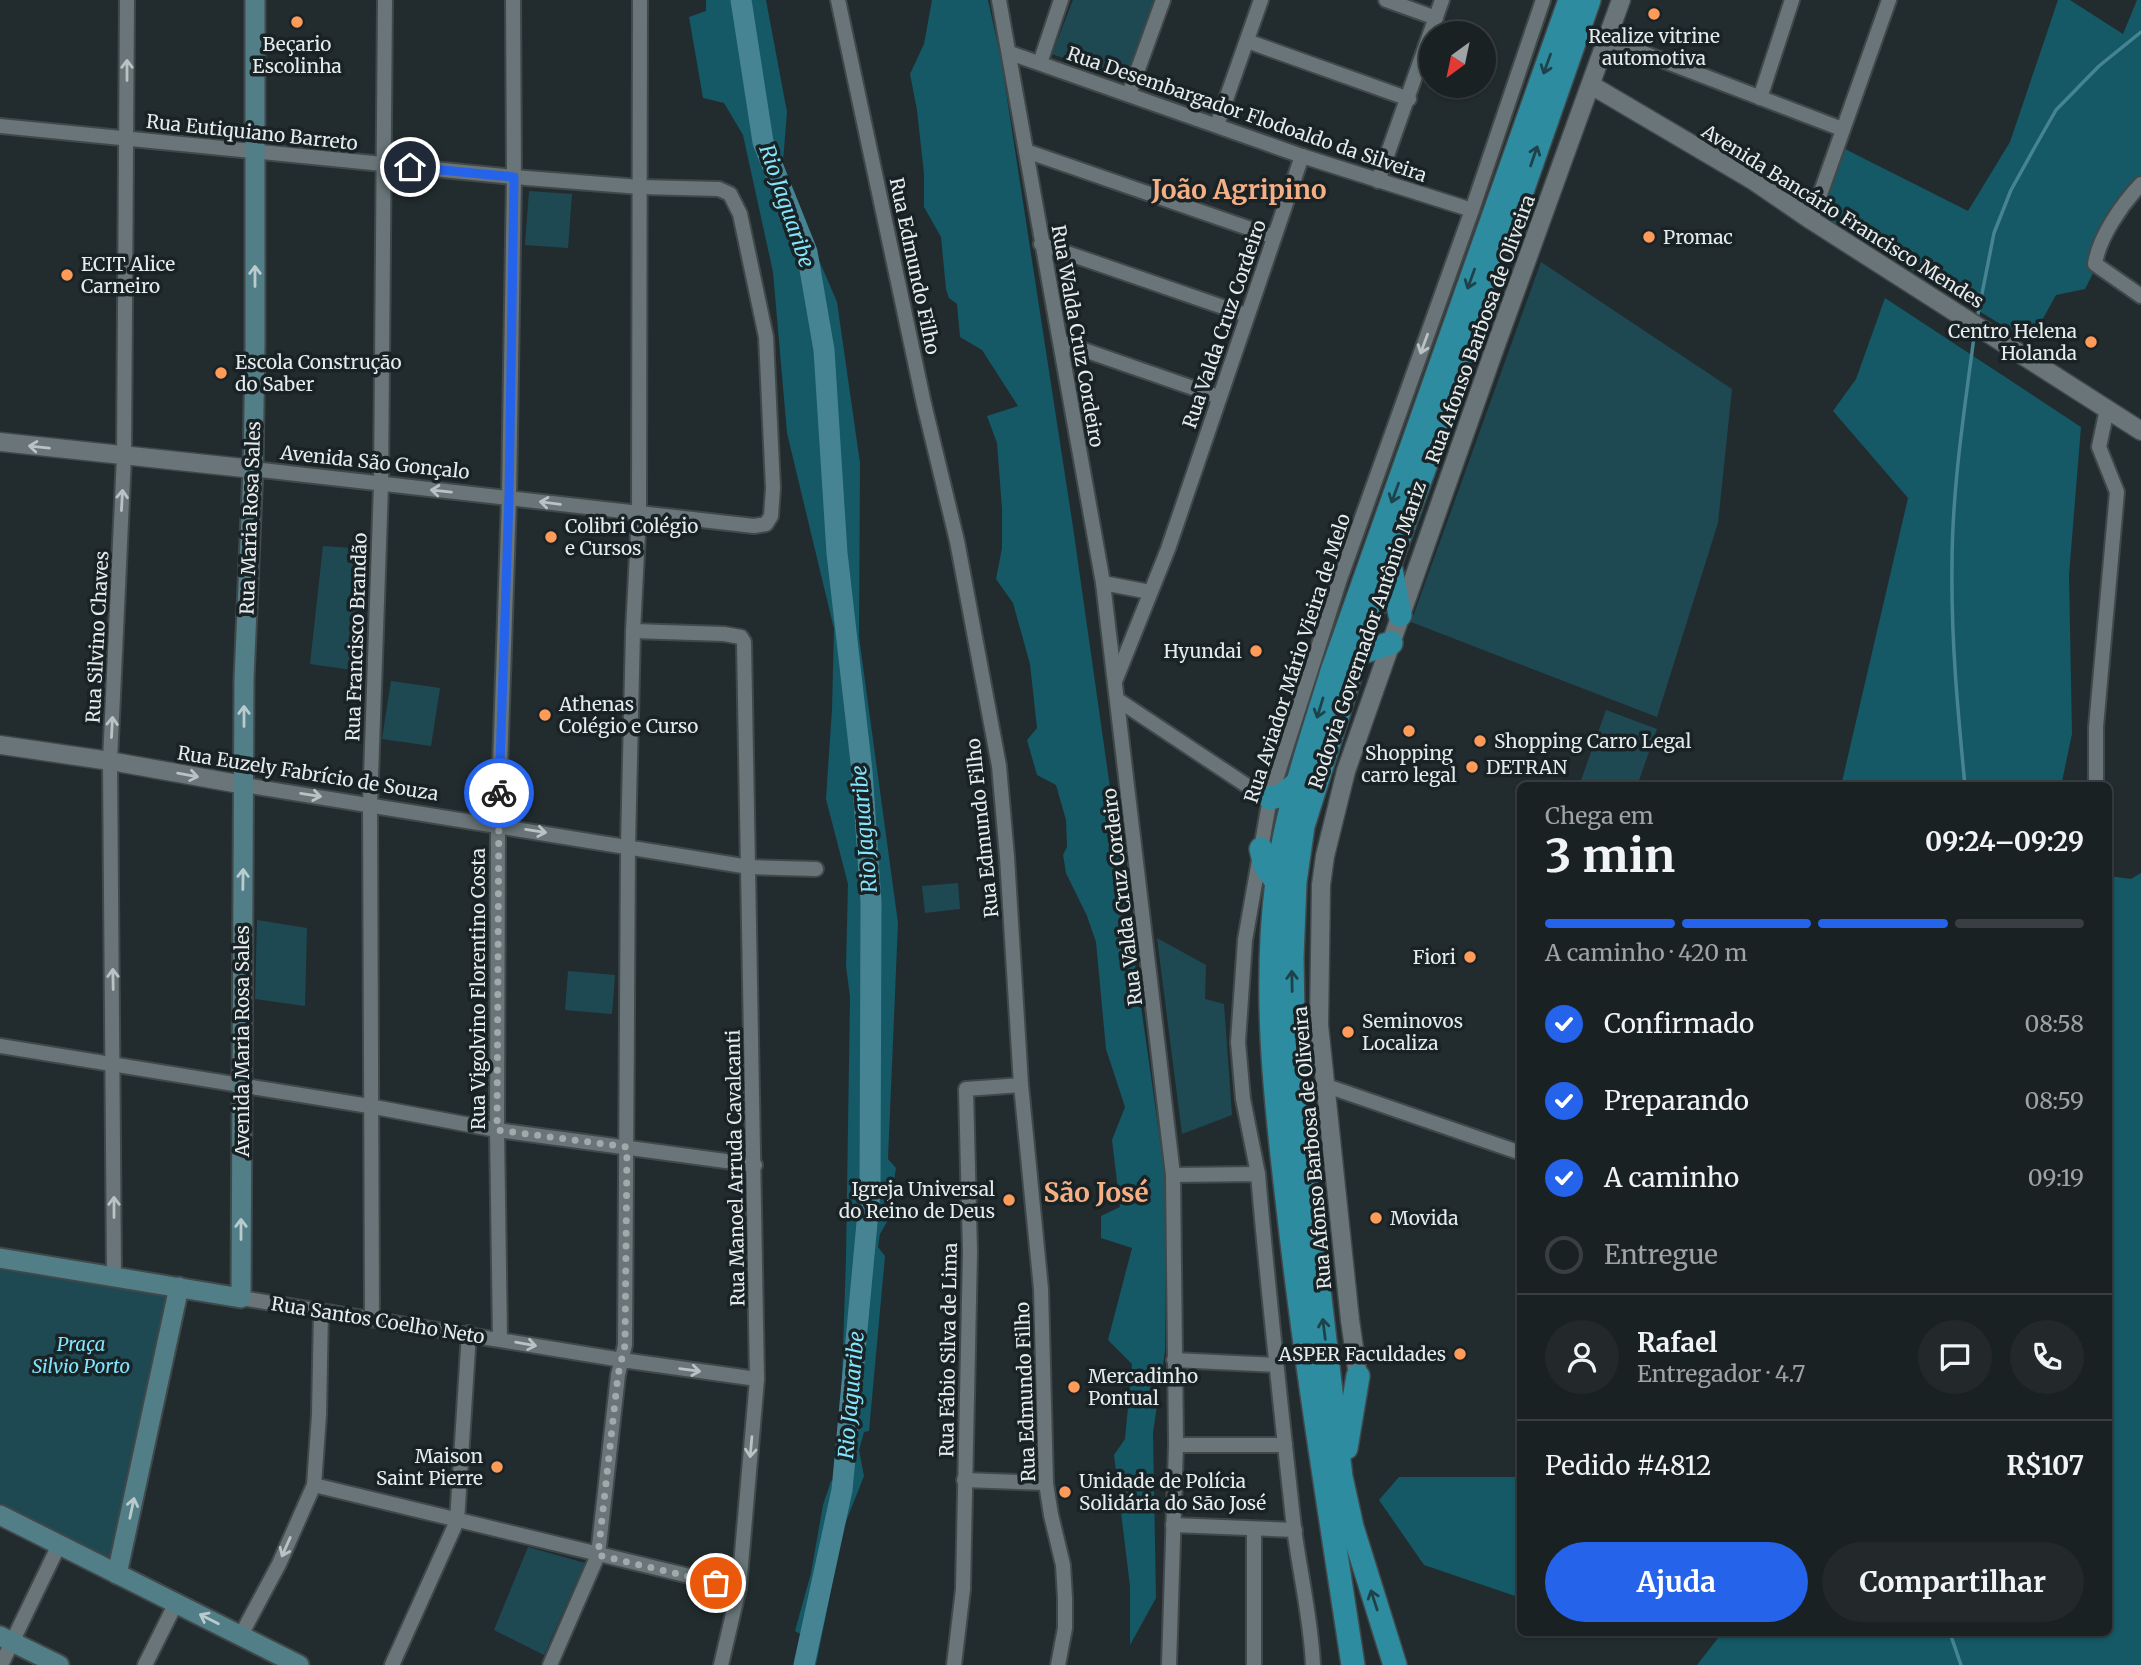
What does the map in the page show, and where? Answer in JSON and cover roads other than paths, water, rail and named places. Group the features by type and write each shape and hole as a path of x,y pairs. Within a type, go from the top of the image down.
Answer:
{"highway":[{"name":"Rodovia Governador Antônio Mariz","path":"1353,1665 1300,1314 1272,1074 1271,938 1276,881 1297,783 1332,671 1570,0"},
{"name":"Rodovia Governador Antônio Mariz","path":"1395,1665 1352,1527 1341,1477 1294,1076 1292,957 1295,882 1303,826 1357,654 1589,0"},
{"path":"1390,564 1400,615"},
{"path":"1357,654 1391,643"},
{"path":"1270,798 1283,795 1297,783"},
{"path":"1261,849 1265,866 1276,881"},
{"path":"1352,1527 1354,1510 1346,1436 1357,1376"}],"main road":[{"name":"Rua Maria Rosa Sales","path":"244,785 244,679 253,469 255,0"},
{"name":"Avenida Maria Rosa Sales","path":"241,1298 244,785"},
{"name":"Rua Santos Coelho Neto","path":"0,1258 241,1298"},
{"path":"117,1574 178,1287"},
{"path":"0,1515 241,1635 293,1664"},
{"path":"6,1639 59,1665"}],"street":[{"name":"Rua Silvino Chaves","path":"114,1275 110,761 124,456 127,0"},
{"name":"Rua Francisco Brandão","path":"372,1318 369,1106 370,805 381,485 385,0"},
{"name":"Rua Vigolvino Florentino Costa","path":"500,1339 497,1130 498,826 509,498 514,177 513,0"},
{"path":"550,1665 598,1555 618,1375 625,1345 628,845 633,631 639,514 640,0"},
{"name":"Rua Edmundo Filho","path":"838,0 921,392 957,541 999,766 1021,1085 1041,1289 1046,1483 1063,1565 1065,1628 1058,1665"},
{"name":"Rua Walda Cruz Cordeiro","path":"999,0 1103,583 1116,680"},
{"path":"1040,63 1062,0"},
{"path":"1129,93 1163,0"},
{"path":"1217,125 1261,0"},
{"path":"1386,0 1436,18"},
{"path":"1378,181 1442,0"},
{"name":"Rua Aviador Mário Vieira de Melo","path":"1313,1665 1275,1365 1258,1174 1243,1099 1238,1042 1245,940 1270,798 1339,582 1544,0"},
{"name":"Rua Afonso Barbosa de Oliveira","path":"1357,1376 1324,1085 1319,984 1324,863 1346,771 1621,0"},
{"path":"1760,98 1792,0"},
{"path":"1811,220 1889,0"},
{"path":"1607,40 1842,129"},
{"path":"1247,41 1409,99"},
{"name":"Rua Desembargador Flodoaldo da Silveira","path":"1010,53 1302,156 1472,210"},
{"name":"Avenida Bancário Francisco Mendes","path":"1591,85 1754,181 2141,431"},
{"name":"Rua Eutiquiano Barreto","path":"0,125 514,177 640,187 719,188 730,194 740,214 766,337 772,510 766,524 745,525"},
{"path":"1026,151 1274,237"},
{"name":"Rua Valda Cruz Cordeiro","path":"1169,1665 1176,1445 1173,1175 1116,680 1168,549 1302,156"},
{"path":"2141,184 2111,226 2096,257 2097,267 2141,296"},
{"path":"1041,244 1247,315"},
{"path":"1061,342 1219,397"},
{"path":"2096,782 2096,727 2117,492 2099,447 2107,409"},
{"name":"Avenida São Gonçalo","path":"0,442 745,525"},
{"path":"1103,583 1150,593"},
{"name":"Rua Manoel Arruda Cavalcanti","path":"633,631 736,635 744,642 757,1379 739,1588 721,1665"},
{"path":"1118,700 1252,789 1270,798"},
{"name":"Rua Euzely Fabrício de Souza","path":"0,745 628,845 749,867 816,869"},
{"path":"0,1046 369,1106 497,1130 755,1165"},
{"name":"Rua Fábio Silva de Lima","path":"954,1665 963,1589 970,1252 966,1089 1021,1085"},
{"path":"1324,1085 1517,1152"},
{"path":"1173,1175 1258,1174"},
{"name":"Rua Santos Coelho Neto","path":"241,1298 622,1360 757,1379"},
{"path":"241,1635 279,1563 314,1485 319,1415 321,1311"},
{"path":"392,1665 457,1521 469,1333"},
{"path":"1174,1360 1275,1365"},
{"path":"1176,1445 1285,1445"},
{"path":"964,1480 1046,1483"},
{"path":"314,1485 739,1588"},
{"path":"1173,1525 1295,1530"},
{"path":"1254,1529 1254,1665"},
{"path":"1,1665 6,1639 59,1545"},
{"path":"145,1665 176,1603"}],"waterway":[{"name":"Rio Jaguaribe","path":"741,0 763,142 807,252 824,350 837,553 862,771 871,902 870,1191 842,1490 804,1665"},
{"path":"1977,319 1994,233 2011,190 2036,145 2056,110 2099,66 2141,32"},
{"path":"1965,782 1954,649 1953,537 1959,451 1974,337"},
{"path":"1951,1636 1961,1665"}],"place":[{"name":"Realize vitrine automotiva","path":"1654,14"},
{"name":"Beçario Escolinha","path":"297,22"},
{"name":"Promac","path":"1649,237"},
{"name":"ECIT Alice Carneiro","path":"67,275"},
{"name":"Centro Helena Holanda","path":"2091,342"},
{"name":"Escola Construção do Saber","path":"221,373"},
{"name":"Colibri Colégio e Cursos","path":"551,537"},
{"name":"Hyundai","path":"1256,651"},
{"name":"Athenas Colégio e Curso","path":"545,715"},
{"name":"Shopping carro legal","path":"1409,731"},
{"name":"Shopping Carro Legal","path":"1480,741"},
{"name":"DETRAN","path":"1472,767"},
{"name":"Fiori","path":"1470,957"},
{"name":"Seminovos Localiza","path":"1348,1032"},
{"name":"Igreja Universal do Reino de Deus","path":"1009,1200"},
{"name":"Movida","path":"1376,1218"},
{"name":"ASPER Faculdades","path":"1460,1354"},
{"name":"Mercadinho Pontual","path":"1074,1387"},
{"name":"Maison Saint Pierre","path":"497,1467"},
{"name":"Unidade de Polícia Solidária do São José","path":"1065,1492"}],"district":[{"name":"João Agripino","path":"1239,189"},
{"name":"São José","path":"1096,1192"}],"park label":[{"name":"Praça Silvio Porto","path":"81,1355"}]}
